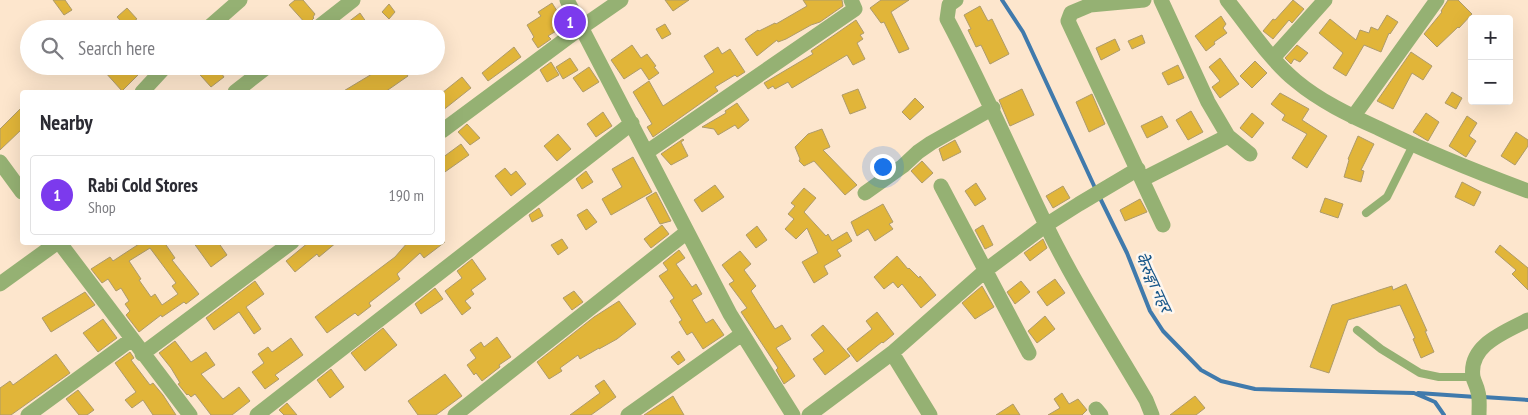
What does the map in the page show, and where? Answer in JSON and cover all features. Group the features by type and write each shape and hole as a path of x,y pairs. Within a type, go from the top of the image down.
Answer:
{"street":[{"path":"217,20 240,0"},
{"path":"327,20 353,0"},
{"path":"567,0 742,334 793,415"},
{"path":"445,129 621,0"},
{"path":"956,0 949,5 947,20 993,108 1046,225 1078,287 1146,400 1152,415"},
{"path":"1144,0 1089,2 1071,13 1068,21 1163,224"},
{"path":"1161,0 1208,102 1228,136 1250,154"},
{"path":"1227,0 1273,58 1294,80 1309,92 1414,146 1528,192"},
{"path":"1273,58 1325,0"},
{"path":"1353,116 1437,0"},
{"path":"647,152 858,3"},
{"path":"144,90 158,75"},
{"path":"238,90 257,75"},
{"path":"865,194 931,143 993,108"},
{"path":"257,415 632,123"},
{"path":"809,415 892,353 986,270 1046,225 1102,190 1228,136"},
{"path":"0,162 20,189"},
{"path":"941,186 1029,353"},
{"path":"455,415 687,232"},
{"path":"0,284 54,245"},
{"path":"60,245 190,415"},
{"path":"142,354 288,245"},
{"path":"1477,397 1473,362 1481,348 1503,333 1528,320"},
{"path":"628,415 742,334"},
{"path":"28,415 132,339"},
{"path":"892,353 930,415"}],"lane":[{"path":"1366,213 1387,197 1414,146"},
{"path":"1357,330 1381,349 1420,373 1439,377 1477,397"}],"building":[{"path":"53,0 65,0 72,10 64,15"},
{"path":"295,0 303,0 315,14 314,18 312,20 302,20 289,5"},
{"path":"665,0 689,0 673,11"},
{"path":"803,0 842,0 843,6 820,22 786,39 778,42 777,40 757,56 745,39 758,30 776,24 807,6"},
{"path":"881,0 909,0 891,12 909,49 899,53 884,22 881,23 870,8"},
{"path":"1293,0 1304,9 1292,23 1289,20 1273,39 1263,31"},
{"path":"1448,0 1458,0 1472,14 1468,15 1468,18 1459,28 1437,47 1424,34"},
{"path":"552,3 566,25 548,36 551,39 538,48 532,39 534,37 527,25 541,16 538,12"},
{"path":"389,4 395,12 389,19 382,12"},
{"path":"980,6 988,21 992,19 1009,54 990,64 981,45 976,47 968,30 971,29 964,15"},
{"path":"127,8 137,19 120,20 117,17"},
{"path":"360,13 365,20 351,20"},
{"path":"1387,15 1398,22 1389,33 1381,52 1364,45 1346,76 1333,68 1343,53 1319,33 1330,19 1356,40 1360,30 1369,33 1371,27 1378,30"},
{"path":"1221,16 1226,24 1223,28 1227,33 1214,42 1215,44 1206,51 1195,36"},
{"path":"856,20 864,33 860,35 863,39 857,43 865,59 853,65 847,55 792,88 788,82 775,89 773,86 768,89 764,83 813,54 811,51"},
{"path":"665,24 671,34 662,39 656,29"},
{"path":"1142,35 1145,43 1132,49 1128,41"},
{"path":"1115,39 1120,50 1101,60 1096,48"},
{"path":"632,45 641,58 647,54 656,66 654,67 659,73 649,80 641,68 624,79 611,60"},
{"path":"1297,45 1308,53 1300,62 1294,59 1291,64 1285,58"},
{"path":"514,47 521,57 488,81 482,73"},
{"path":"718,47 722,54 730,49 745,72 737,77 735,75 715,87 718,91 653,137 647,127 652,124 633,92 649,81 663,106 714,72 704,56"},
{"path":"1411,52 1432,66 1423,80 1412,73 1393,109 1377,101"},
{"path":"570,58 578,70 563,79 556,67"},
{"path":"1220,58 1239,84 1220,98 1212,87 1220,81 1209,67"},
{"path":"1255,61 1267,73 1252,88 1240,76"},
{"path":"551,62 559,75 547,82 540,70"},
{"path":"1178,65 1184,78 1168,85 1162,73"},
{"path":"589,67 599,82 583,92 573,78"},
{"path":"108,75 138,75 123,90"},
{"path":"200,75 223,75 224,77 211,87"},
{"path":"370,75 408,76 388,90 345,90"},
{"path":"462,77 471,88 445,109 445,91"},
{"path":"858,89 866,108 850,114 842,95"},
{"path":"1022,89 1034,115 1010,126 999,100"},
{"path":"1452,92 1462,98 1456,109 1445,103"},
{"path":"1280,93 1309,109 1302,120 1327,136 1307,168 1292,158 1307,134 1282,120 1285,115 1271,104"},
{"path":"1092,94 1105,124 1089,132 1076,102"},
{"path":"915,98 924,107 910,120 902,112"},
{"path":"737,103 749,120 738,129 735,125 718,135 714,129 702,127 726,113 725,111"},
{"path":"20,109 20,131 0,150 0,129"},
{"path":"1191,111 1203,132 1188,140 1176,120"},
{"path":"603,112 612,126 596,137 587,124"},
{"path":"1252,113 1264,123 1252,138 1240,128"},
{"path":"1426,113 1439,122 1428,141 1413,132"},
{"path":"1162,116 1168,127 1147,138 1141,126"},
{"path":"1467,116 1477,123 1469,136 1476,141 1466,157 1449,146"},
{"path":"467,124 480,138 470,145 458,132"},
{"path":"822,129 830,147 823,150 857,185 845,195 814,161 804,166 799,161 800,159 795,147 808,134"},
{"path":"1516,132 1528,140 1528,146 1515,165 1501,156"},
{"path":"558,134 571,149 557,161 544,146"},
{"path":"1358,136 1374,144 1361,170 1364,171 1361,182 1344,177 1348,159"},
{"path":"683,139 681,142 688,156 671,165 661,154"},
{"path":"955,140 961,152 943,161 939,149"},
{"path":"461,144 469,155 445,172 445,156"},
{"path":"633,157 652,192 611,215 602,199 622,187 612,169"},
{"path":"922,161 933,173 922,183 911,171"},
{"path":"505,168 511,175 516,171 526,184 511,196 495,176"},
{"path":"586,171 593,182 582,189 576,179"},
{"path":"1462,182 1481,192 1474,206 1455,197"},
{"path":"976,183 986,199 975,206 965,191"},
{"path":"715,185 724,197 702,212 694,200"},
{"path":"1063,186 1070,198 1053,208 1046,196"},
{"path":"804,188 816,198 804,212 826,236 828,234 832,241 847,232 852,241 837,250 841,256 824,266 828,274 814,283 802,262 818,253 807,228 796,239 785,229 794,219 788,214 795,206 791,203"},
{"path":"656,192 671,221 660,224 646,198"},
{"path":"1325,198 1343,204 1338,218 1320,212"},
{"path":"1140,199 1147,212 1125,221 1120,210"},
{"path":"883,204 893,222 889,224 893,229 875,241 868,229 857,236 851,222"},
{"path":"539,208 543,216 532,222 529,215"},
{"path":"587,209 597,222 586,230 577,215"},
{"path":"662,225 669,234 651,248 644,239"},
{"path":"983,225 993,245 985,249 975,230"},
{"path":"757,226 767,240 756,248 746,235"},
{"path":"562,239 568,248 558,255 551,245"},
{"path":"1043,239 1047,248 1030,261 1024,253"},
{"path":"137,245 166,245 175,258 172,260 199,294 186,304 184,302 162,317 161,315 139,332 126,315 130,311 125,304 129,301 121,288 116,291 108,279 102,283 91,269 110,257 113,261","holes":["150,248 176,283 172,286 178,294 162,305 155,294 151,297 129,261"]},
{"path":"195,245 220,245 227,255 211,267"},
{"path":"305,245 333,245 319,257 317,254 295,272 286,261"},
{"path":"405,245 441,245 424,258 420,253 397,274 400,279 369,303 371,306 358,316 355,313 327,333 315,317 395,257"},
{"path":"1500,245 1528,268 1528,290 1512,274 1516,270 1495,252"},
{"path":"679,250 685,258 676,264 692,287 696,284 702,294 692,300 706,323 713,319 724,335 703,349 692,332 687,335 679,322 682,320 670,301 674,298 659,276 668,270 663,263"},
{"path":"740,251 751,264 744,270 756,286 751,291 775,329 782,325 791,339 776,348 795,376 784,384 776,370 778,368 741,312 747,308 729,284 734,281 722,265"},
{"path":"897,256 908,269 919,278 920,276 936,295 921,308 902,284 898,288 893,282 884,289 874,277"},
{"path":"472,259 486,279 471,290 474,294 465,301 471,308 462,315 445,291 462,278 457,271"},
{"path":"1055,279 1065,293 1047,306 1037,292"},
{"path":"255,281 264,294 246,307 261,329 254,334 239,312 214,330 206,318"},
{"path":"1021,281 1030,292 1015,304 1007,292"},
{"path":"1406,284 1427,331 1425,331 1434,352 1421,358 1413,339 1415,338 1400,305 1348,320 1329,373 1310,367 1332,305 1392,286 1393,290"},
{"path":"982,286 994,307 975,319 962,303"},
{"path":"435,288 443,299 421,314 415,304"},
{"path":"574,291 583,302 572,310 563,298"},
{"path":"85,292 95,305 51,332 42,318"},
{"path":"619,301 636,324 617,339 599,349 580,359 578,355 560,368 562,371 549,379 537,362 594,317"},
{"path":"877,312 894,334 857,362 847,349 872,329 866,321"},
{"path":"1045,316 1055,329 1037,343 1028,331"},
{"path":"103,319 117,338 98,352 83,333"},
{"path":"823,325 850,356 825,375 813,359 824,351 811,335"},
{"path":"383,328 397,345 365,371 351,353"},
{"path":"497,337 511,357 482,381 476,373 474,375 467,365 476,358 470,350 481,342 484,347"},
{"path":"291,338 303,355 275,375 279,379 265,389 252,372 264,363 258,354 268,347 272,352"},
{"path":"175,341 191,362 206,352 215,365 201,374 223,399 239,387 250,401 232,415 211,415 195,394 191,397 187,395 178,384 180,383 171,368 159,353"},
{"path":"679,351 685,360 678,365 671,357"},
{"path":"130,352 134,358 131,360 150,385 153,383 163,395 176,415 153,415 143,400 132,408 125,400 136,392 115,363"},
{"path":"56,354 70,373 11,415 0,415 0,388 10,381 13,385"},
{"path":"331,369 344,387 330,398 317,380"},
{"path":"445,374 462,396 436,415 418,415 408,401"},
{"path":"604,380 616,397 591,415 570,415 600,393 595,386"},
{"path":"78,390 94,410 87,415 79,415 66,399"},
{"path":"1062,393 1069,404 1078,399 1087,410 1082,415 1048,415 1060,408 1054,399"},
{"path":"673,396 684,415 644,415 656,407"},
{"path":"1195,396 1205,408 1196,415 1170,415"},
{"path":"287,403 297,415 284,415 279,410"},
{"path":"1013,404 1020,415 996,415"}],"waterway":[{"name":"केेरुङ्गा नहर","path":"1002,0 1023,32 1096,190"},
{"name":"केेरुङ्गा नहर","path":"1099,196 1127,253 1150,311 1163,331 1201,370 1221,381 1255,389 1414,393 1435,402 1444,415"},
{"name":"केेरुङ्गा नहर","path":"1418,393 1476,397"},
{"name":"केेरुङ्गा नहर","path":"1483,397 1528,400"}],"place":[{"name":"Rabi Cold Stores","path":"570,22"}]}
